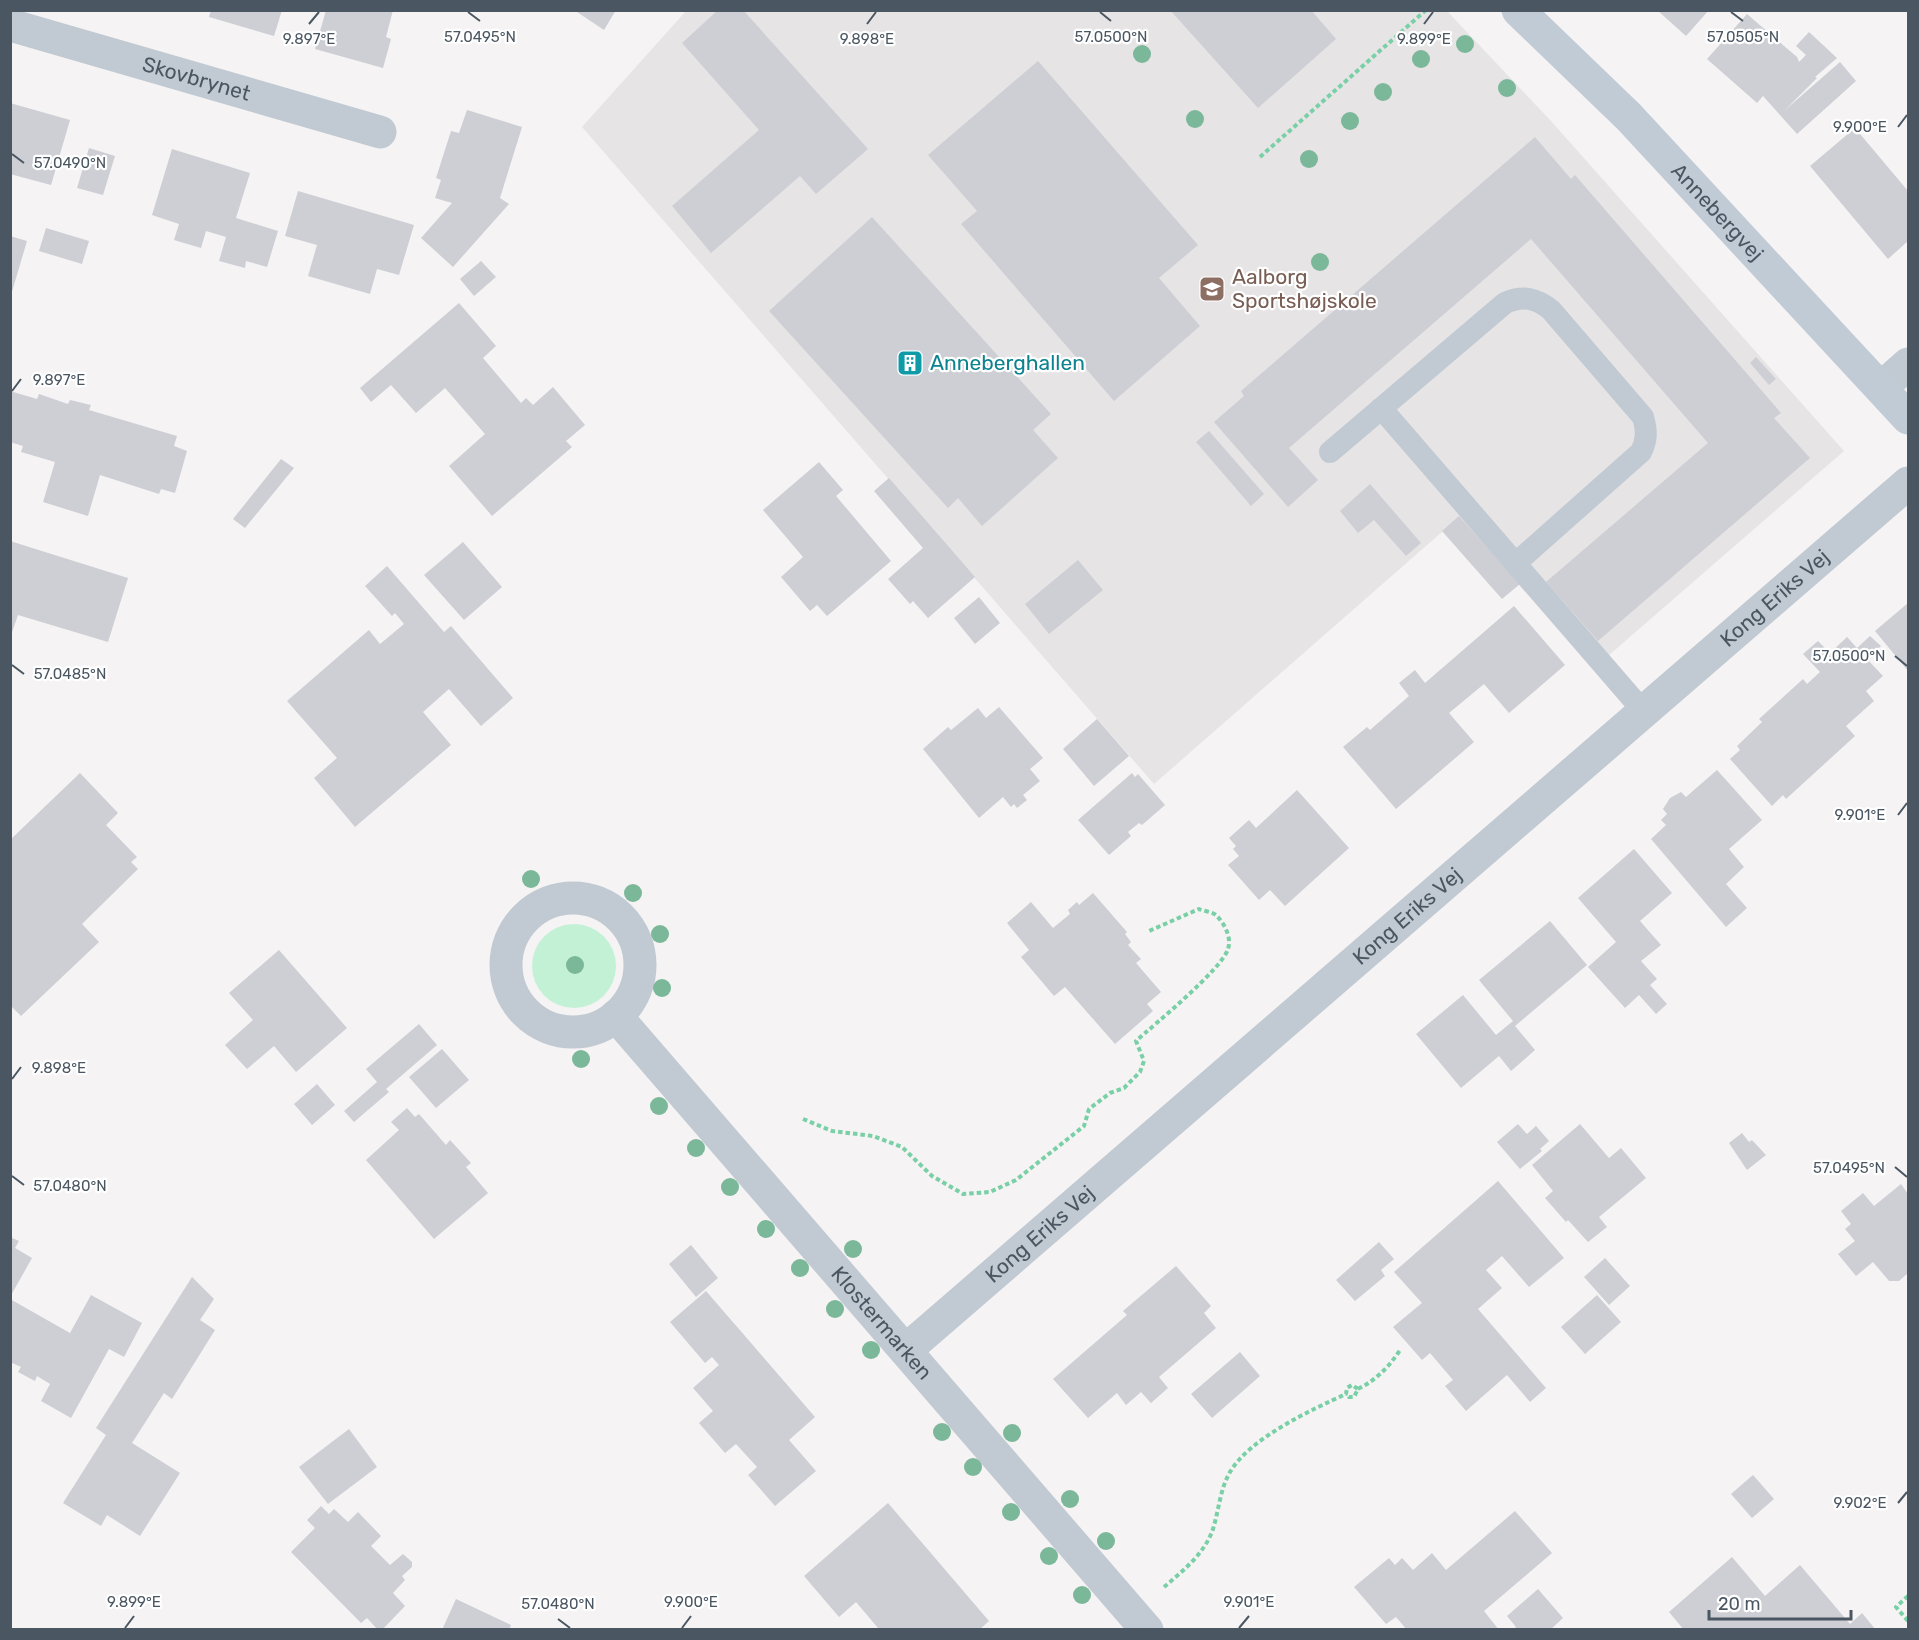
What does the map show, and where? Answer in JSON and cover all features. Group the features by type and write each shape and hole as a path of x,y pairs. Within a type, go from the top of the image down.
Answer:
{"street":[{"name":"Annebergvej","path":"1518,10 1629,117 1882,387 1908,418"},
{"name":"Skovbrynet","path":"10,25 380,132"},
{"path":"1882,387 1908,364"},
{"name":"Kong Eriks Vej","path":"906,1350 1908,483"},
{"path":"585,899 615,912 628,927 637,945 640,964 638,983 630,1001 616,1016 592,1029 565,1032 547,1027 531,1018 518,1004 510,988 506,960 508,946 516,929 528,916 543,905 560,900 585,899"},
{"name":"Klostermarken","path":"616,1016 1140,1621"}],"lane":[{"path":"1330,452 1505,303 1515,298 1540,301 1551,310 1643,417 1647,429 1646,442 1641,452 1633,460 1516,562"},
{"path":"1382,408 1644,712"}],"path":[{"path":"1260,157 1426,10"},
{"path":"803,1119 832,1131 873,1136 902,1147 932,1176 963,1194 990,1192 1016,1180 1084,1126 1089,1109 1098,1101 1124,1088 1140,1072 1144,1061 1136,1041 1217,965 1228,948 1228,933 1215,914 1198,909 1149,931"},
{"path":"1347,1394 1354,1397 1358,1389 1370,1383 1390,1365 1400,1350"},
{"path":"1347,1394 1349,1386 1352,1385 1358,1389"},
{"path":"1140,1621 1204,1548 1213,1529 1218,1503 1230,1472 1244,1455 1295,1419 1347,1394"},
{"path":"1908,1596 1896,1607 1908,1621"}],"shaded area":[{"name":"Aalborg Sportshøjskole","path":"686,11 1447,11 1551,121 1844,451 1593,669 1459,517 1154,784 582,127"}],"green space":[{"path":"574,924 597,931 609,943 616,966 609,989 597,1001 574,1008 551,1001 539,989 532,966 539,943 551,931"}],"building":[{"path":"211,10 282,10 274,36 209,17"},
{"path":"326,10 393,10 386,37 391,39 383,68 315,49"},
{"path":"574,10 616,10 604,30"},
{"path":"718,10 743,10 868,149 816,194 800,176 711,253 672,206 759,130 682,43"},
{"path":"1170,10 1311,10 1336,39 1258,108"},
{"path":"1657,10 1709,10 1686,36"},
{"path":"1747,14 1797,57 1799,62 1806,55 1796,46 1809,32 1837,58 1815,77 1817,78 1785,110 1840,62 1856,81 1797,134 1763,96 1757,103 1707,59"},
{"path":"1038,61 1198,245 1159,278 1200,326 1114,401 961,224 977,211 928,155"},
{"path":"10,103 70,120 51,185 10,174"},
{"path":"467,110 522,127 500,198 509,204 453,267 421,238 452,203 435,198 441,180 436,178 451,131 459,133"},
{"path":"1855,128 1908,191 1908,241 1888,259 1810,166"},
{"path":"1535,137 1571,179 1575,175 1781,413 1774,418 1810,458 1598,641 1546,582 1708,443 1531,239 1289,448 1318,480 1288,507 1214,422 1244,396 1241,391"},
{"path":"89,148 115,156 103,195 77,188"},
{"path":"172,149 250,173 236,218 278,231 267,267 246,261 245,268 219,261 226,237 206,231 201,248 174,240 179,224 152,215"},
{"path":"298,191 414,225 399,275 377,269 370,294 308,276 317,245 285,236"},
{"name":"Anneberghallen","path":"872,217 1051,414 1033,430 1058,458 982,526 958,498 948,508 769,311"},
{"path":"46,228 89,241 82,264 39,251"},
{"path":"10,236 27,241 11,295 10,295"},
{"path":"481,261 496,277 474,296 460,279"},
{"path":"459,303 496,346 483,358 521,403 526,398 533,405 553,387 585,425 566,441 572,447 492,516 449,466 485,434 445,388 416,413 391,385 371,402 360,388"},
{"path":"1756,357 1776,379 1769,385 1750,363"},
{"path":"10,391 37,399 39,394 68,404 70,400 91,405 89,410 177,436 174,446 187,451 175,493 161,489 159,494 100,475 88,516 43,502 55,462 21,452 23,446 10,442"},
{"path":"1209,431 1264,494 1251,506 1196,442"},
{"path":"281,459 294,468 245,528 233,519"},
{"path":"819,462 843,490 836,496 891,561 827,616 817,605 810,611 781,577 803,557 763,510"},
{"path":"889,478 975,577 928,618 913,601 910,604 888,579 923,548 874,491"},
{"path":"1370,484 1421,543 1406,556 1374,520 1358,533 1340,511"},
{"path":"1459,516 1520,584 1502,599 1442,531"},
{"path":"10,541 128,578 108,642 18,615 10,638"},
{"path":"463,542 502,587 464,620 424,575"},
{"path":"1078,560 1103,590 1049,634 1025,604"},
{"path":"387,566 444,632 451,626 513,698 481,726 449,689 423,712 451,745 355,827 314,778 337,758 287,701 369,630 380,644 404,624 395,613 392,616 365,586"},
{"path":"979,597 1000,623 975,644 954,618"},
{"path":"1908,603 1908,671 1875,631"},
{"path":"1514,606 1565,665 1509,713 1484,684 1449,713 1474,742 1396,809 1343,747 1367,727 1370,730 1409,696 1399,683 1415,670 1425,683"},
{"path":"1870,636 1881,646 1867,659 1883,676 1866,691 1874,701 1846,726 1855,736 1786,799 1783,795 1772,806 1730,759 1740,750 1737,746 1762,722 1759,719 1803,679 1807,684 1820,672 1803,654 1818,641 1830,653 1847,637 1857,648"},
{"path":"999,707 1043,758 1030,769 1040,781 1023,795 1027,800 1017,808 1014,804 1011,807 1003,797 979,818 923,749 948,727 951,730 978,708 986,718"},
{"path":"1097,719 1129,756 1094,786 1063,749"},
{"path":"1717,770 1762,820 1729,849 1744,867 1726,884 1747,908 1726,927 1651,839 1666,825 1661,820 1667,814 1663,809 1670,798 1681,792 1686,797"},
{"path":"80,773 118,813 106,825 137,857 131,862 138,869 82,924 99,942 21,1016 10,1005 10,840"},
{"path":"1132,773 1135,777 1138,774 1165,805 1142,825 1139,823 1128,832 1131,836 1109,855 1078,820"},
{"path":"1297,790 1349,848 1285,906 1270,890 1259,900 1228,865 1239,856 1233,849 1236,846 1229,838 1249,820 1256,828"},
{"path":"1634,849 1672,893 1640,921 1661,945 1641,961 1657,979 1650,985 1667,1004 1656,1014 1639,995 1625,1008 1588,967 1616,942 1578,898"},
{"path":"1093,893 1127,932 1125,934 1131,942 1128,945 1141,959 1136,963 1161,992 1147,1004 1153,1011 1115,1044 1065,987 1054,996 1021,957 1029,950 1007,923 1031,902 1053,928 1070,914 1068,910 1077,902 1079,905"},
{"path":"1550,921 1587,965 1515,1026 1535,1050 1511,1071 1499,1056 1461,1088 1416,1034 1463,995 1496,1035 1513,1021 1479,980"},
{"path":"279,950 347,1028 296,1072 274,1046 247,1069 225,1045 253,1020 229,993"},
{"path":"419,1024 437,1045 386,1089 389,1092 354,1122 344,1111 377,1082 366,1069"},
{"path":"442,1049 469,1080 436,1108 409,1077"},
{"path":"317,1084 335,1105 312,1125 294,1104"},
{"path":"407,1108 415,1117 419,1114 446,1145 450,1140 471,1163 466,1167 488,1193 434,1239 366,1160 399,1130 391,1122"},
{"path":"1518,1124 1527,1134 1536,1126 1549,1141 1540,1149 1542,1151 1520,1169 1497,1142"},
{"path":"1580,1124 1609,1158 1621,1148 1646,1178 1599,1217 1607,1227 1588,1242 1545,1198 1553,1191 1532,1165"},
{"path":"1742,1133 1749,1142 1752,1140 1766,1155 1747,1170 1729,1143"},
{"path":"1498,1181 1564,1258 1529,1287 1502,1256 1486,1270 1502,1288 1478,1309 1546,1388 1530,1402 1507,1375 1466,1411 1445,1386 1453,1380 1430,1353 1422,1360 1393,1327 1422,1303 1394,1272"},
{"path":"1901,1184 1908,1194 1908,1273 1899,1281 1889,1281 1873,1262 1856,1276 1838,1254 1855,1241 1845,1229 1851,1224 1841,1211 1863,1193 1874,1206"},
{"path":"10,1237 19,1241 15,1248 32,1258 10,1297"},
{"path":"1379,1242 1394,1259 1381,1270 1385,1276 1355,1301 1336,1280"},
{"path":"691,1245 718,1278 696,1297 669,1264"},
{"path":"1605,1258 1630,1286 1609,1305 1584,1277"},
{"path":"1176,1266 1211,1306 1204,1313 1216,1328 1159,1377 1168,1388 1151,1403 1141,1392 1126,1405 1117,1393 1088,1418 1053,1379 1127,1315 1123,1311"},
{"path":"192,1277 214,1299 200,1320 215,1330 172,1399 164,1393 132,1443 180,1473 140,1536 107,1515 101,1526 63,1503 106,1435 96,1428"},
{"path":"706,1291 815,1417 789,1440 816,1471 775,1506 748,1475 757,1467 736,1444 725,1453 699,1423 713,1411 693,1388 719,1365 712,1357 705,1363 670,1322"},
{"path":"91,1295 142,1323 124,1357 109,1349 71,1418 41,1401 50,1384 37,1376 35,1381 18,1372 21,1367 10,1362 10,1299 70,1333"},
{"path":"1597,1295 1621,1322 1585,1354 1561,1327"},
{"path":"1240,1352 1260,1376 1212,1418 1191,1394"},
{"path":"349,1429 377,1467 328,1504 299,1467"},
{"path":"1753,1475 1774,1499 1752,1518 1731,1494"},
{"path":"888,1503 989,1621 979,1630 876,1630 878,1628 856,1602 839,1617 804,1576"},
{"path":"321,1506 329,1514 334,1509 348,1522 358,1512 381,1536 371,1546 390,1565 403,1554 412,1562 412,1567 402,1576 405,1580 393,1593 405,1606 382,1630 378,1630 367,1618 361,1623 291,1552 315,1528 307,1520"},
{"path":"1515,1511 1552,1553 1484,1611 1499,1630 1407,1630 1396,1617 1386,1624 1354,1587 1389,1558 1395,1565 1402,1558 1413,1570 1432,1553 1446,1570"},
{"path":"1732,1557 1765,1596 1800,1565 1850,1624 1862,1613 1876,1630 1684,1630 1669,1612"},
{"path":"1538,1589 1563,1618 1550,1630 1512,1630 1516,1627 1507,1616"},
{"path":"456,1599 511,1625 509,1630 442,1630"}],"place":[{"name":"Aalborg Sportshøjskole","path":"1212,289"},
{"name":"Anneberghallen","path":"910,363"}]}
